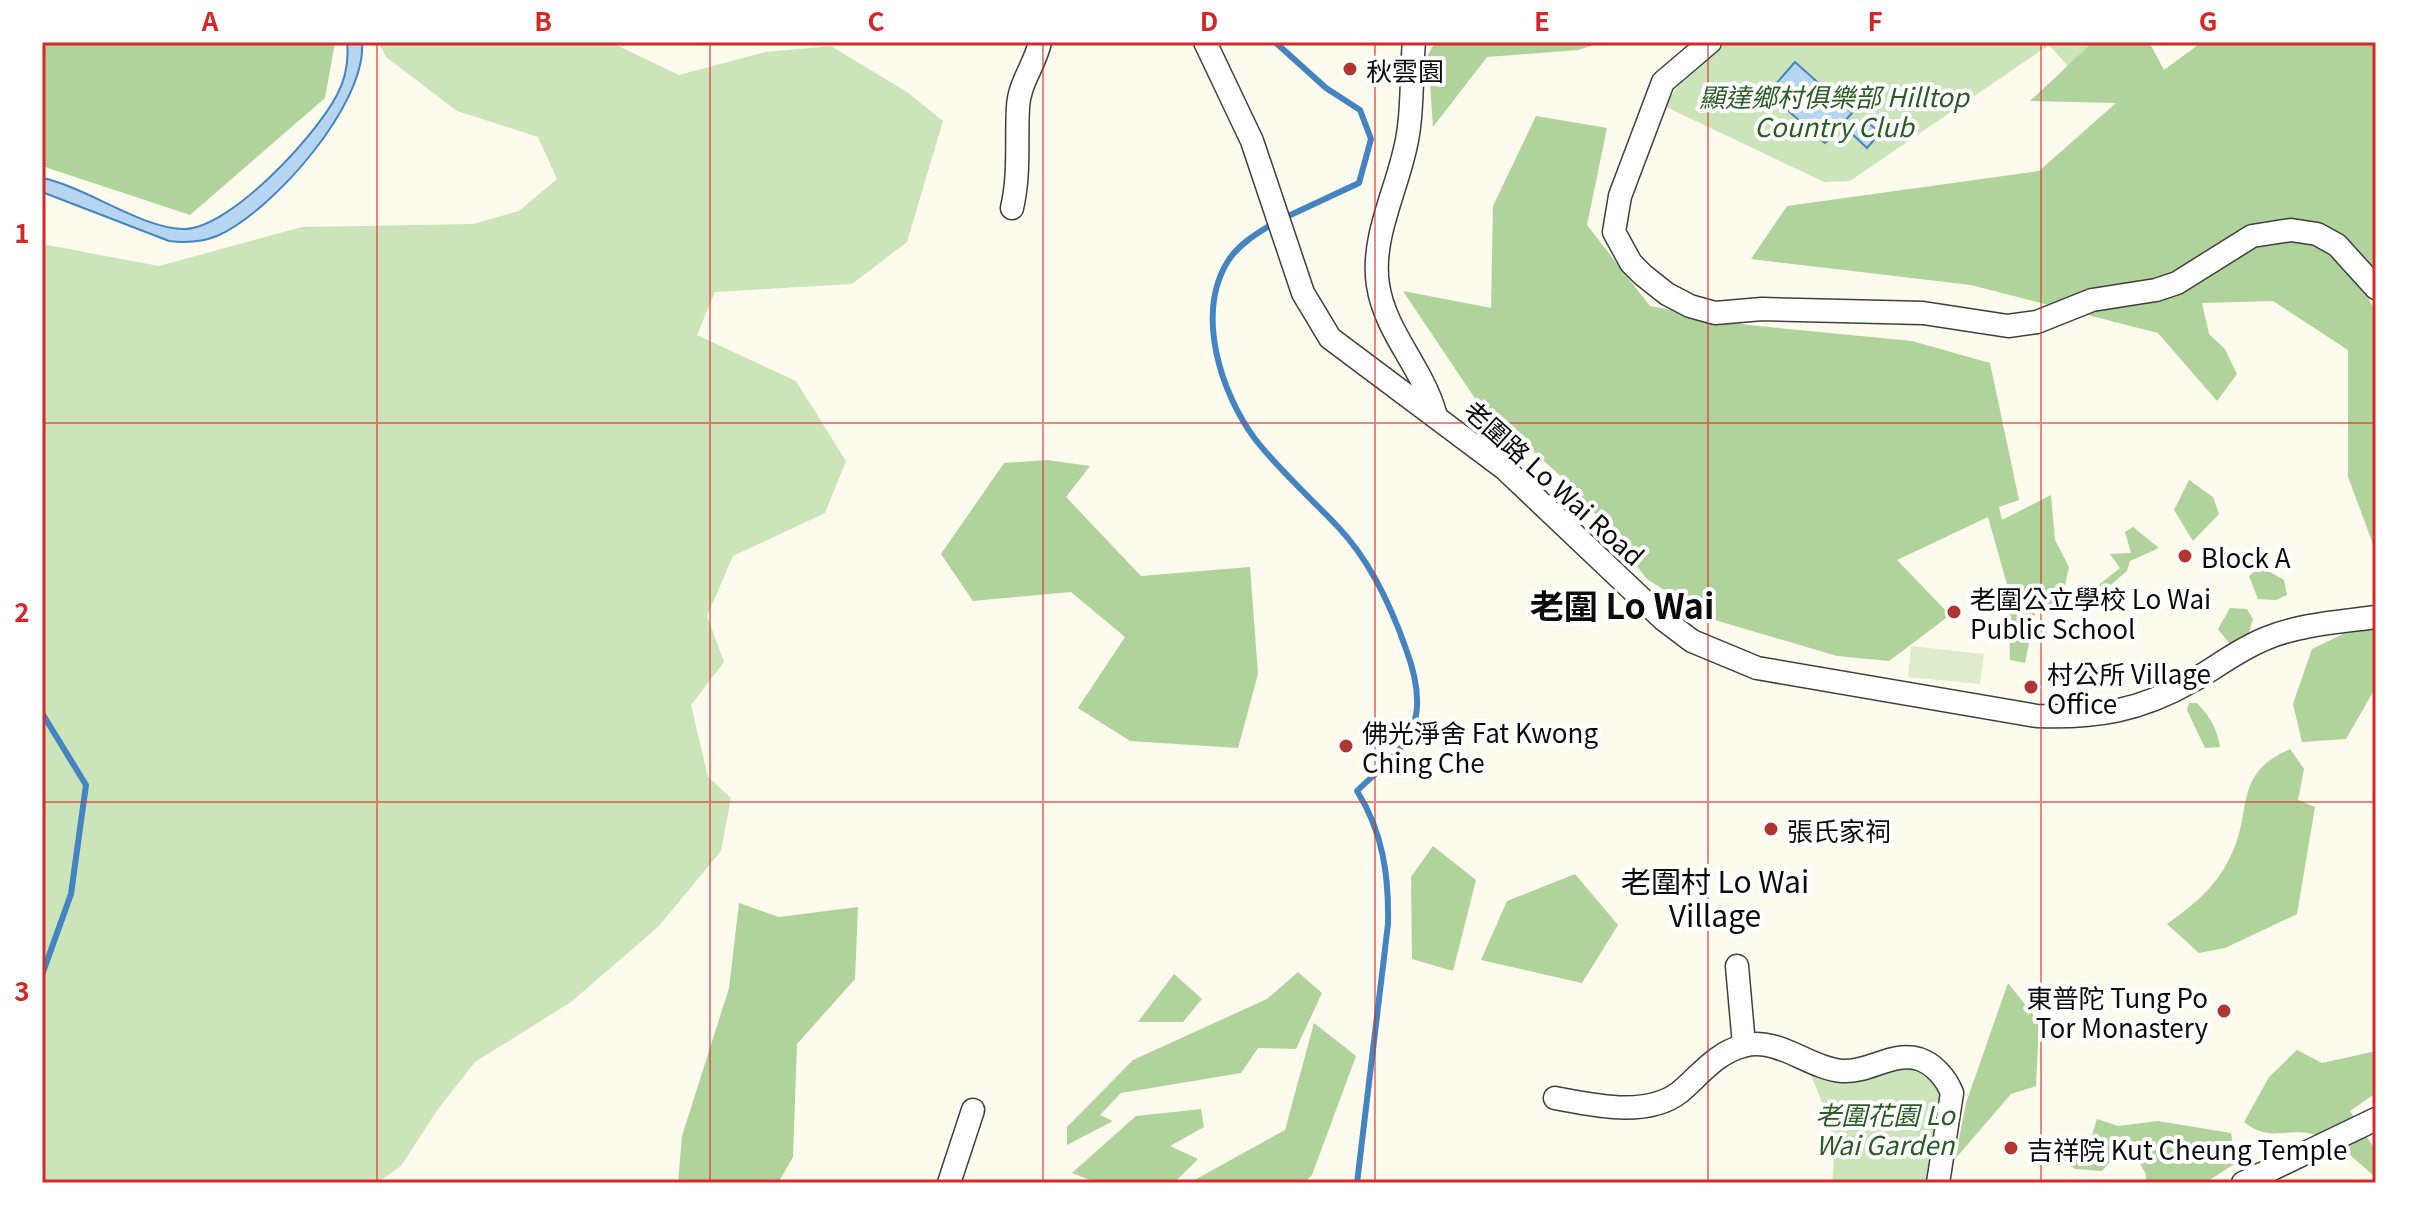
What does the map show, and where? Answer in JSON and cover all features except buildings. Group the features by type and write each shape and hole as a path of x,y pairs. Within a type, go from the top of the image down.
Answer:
{"street":[{"path":"1012,208 1019,177 1018,106 1024,79 1040,42"},
{"name":"老圍路 Lo Wai Road","path":"1205,42 1227,84 1270,192 1292,265 1314,317 1330,338 1435,413 1505,469 1663,619 1692,641 1757,668 2037,716 2072,717 2127,712 2190,682 2252,645 2286,631 2376,617"},
{"path":"1414,42 1408,134 1381,238 1377,283 1391,326 1413,358 1435,413"},
{"path":"1710,42 1663,82 1620,196 1614,232 1631,263 1643,275 1667,294 1690,306 1715,313 1762,309 1923,313 2008,326 2037,322 2092,300 2166,287 2252,236 2291,230 2317,234 2337,245 2368,275 2376,288"},
{"path":"1737,966 1744,1045"},
{"path":"1555,1098 1616,1106 1667,1101 1723,1054 1744,1045 1781,1048 1843,1071 1859,1070 1904,1056 1923,1060 1947,1080 1952,1093 1938,1183"},
{"path":"949,1183 973,1110"},
{"path":"2243,1183 2376,1119"}],"green space":[{"path":"42,42 335,42 325,98 190,215 42,166"},
{"path":"378,42 610,42 679,75 765,52 831,46 907,92 943,121 907,242 852,284 715,292 697,335 796,381 846,461 825,513 733,556 707,616 724,662 691,705 708,777 731,798 721,851 658,927 571,1002 475,1062 438,1109 401,1166 377,1183 42,1183 42,244 159,266 302,227 473,224 519,211 557,179 538,137 457,111 386,57"},
{"path":"1435,42 1603,42 1578,50 1487,57 1433,127 1428,55"},
{"name":"顯達鄉村俱樂部 Hilltop Country Club","path":"1728,42 2132,42 2074,73 2049,45 1850,181 1824,182 1664,106 1678,86"},
{"path":"2093,42 2149,42 2164,70 2202,42 2376,42 2376,269 2359,282 2376,312 2376,552 2348,477 2348,350 2273,301 2202,303 2209,334 2225,349 2237,374 2217,401 2158,333 1971,285 1751,259 1787,206 2039,171 2116,103 2030,101"},
{"path":"1536,116 1607,128 1587,225 1650,306 1748,325 1912,341 1990,363 2019,500 1999,507 2002,520 2051,495 2055,540 2069,567 2059,614 2037,602 2025,663 2010,660 2008,588 1988,517 1897,560 1950,615 1889,661 1837,656 1708,618 1647,579 1578,492 1474,397 1403,291 1491,308 1493,206"},
{"path":"1047,460 1090,466 1066,497 1141,576 1250,567 1258,674 1238,748 1130,741 1078,708 1125,637 1071,592 973,601 941,554 1004,463"},
{"path":"2189,480 2213,497 2219,514 2193,541 2174,510"},
{"path":"2133,527 2159,548 2130,561 2127,571 2100,594 2095,588 2120,568 2110,554 2131,553 2125,532"},
{"path":"2261,567 2284,580 2287,595 2276,600 2258,599 2249,576"},
{"path":"2230,608 2247,609 2253,619 2246,642 2229,643 2218,629"},
{"path":"2376,627 2376,728 2373,692 2346,739 2302,742 2293,704 2312,649 2349,631"},
{"path":"1911,646 1984,654 1980,684 1908,677"},
{"path":"2189,703 2197,703 2209,718 2220,747 2205,748 2187,710"},
{"path":"2290,749 2304,769 2298,800 2315,807 2297,914 2225,948 2199,953 2167,924 2213,884 2239,835 2252,780 2272,759"},
{"path":"1433,846 1476,880 1453,971 1412,959 1411,877"},
{"path":"1575,874 1618,925 1582,983 1481,960 1507,901"},
{"path":"739,903 779,917 858,907 855,979 797,1044 793,1157 778,1183 678,1183 682,1136 729,988"},
{"path":"1298,972 1322,993 1296,1049 1258,1048 1241,1073 1121,1093 1100,1115 1113,1121 1067,1145 1067,1127 1133,1060 1267,999"},
{"path":"1174,974 1202,999 1183,1022 1138,1022"},
{"path":"2008,983 2039,1022 2036,1086 2011,1094 1955,1159 1966,1103"},
{"path":"1314,1023 1356,1056 1312,1175 1304,1183 1189,1183 1285,1130"},
{"path":"2297,1050 2322,1063 2376,1051 2376,1093 2350,1111 2376,1151 2376,1173 2373,1175 2324,1138 2296,1132 2263,1132 2244,1122 2269,1077"},
{"name":"老圍花園 Lo Wai Garden","path":"1903,1068 1920,1069 1943,1084 1929,1183 1832,1183 1834,1153 1830,1127 1810,1074 1828,1079"},
{"path":"1201,1109 1204,1127 1170,1146 1198,1159 1174,1183 1098,1183 1072,1173 1136,1116"},
{"path":"2097,1119 2118,1126 2158,1121 2231,1133 2236,1163 2205,1183 2146,1183 2146,1174 2127,1142 2102,1171 2075,1169 2050,1148 2087,1150"}],"water":[{"path":"347,42 362,42 359,67 349,95 333,124 312,153 264,204 217,236 194,242 169,241 42,192 42,178 78,190 152,223 185,229 204,224 226,213 248,196 311,133 340,89 348,56"},
{"path":"1795,62 1852,113 1825,143 1768,93"},
{"path":"1864,119 1880,133 1867,148 1851,133"}],"waterway":[{"path":"1275,42 1326,88 1360,110 1371,139 1359,183 1284,218"},
{"path":"1274,223 1237,250 1218,282 1213,328 1223,376 1255,439 1339,528 1370,570 1400,633 1416,688 1416,717 1409,736 1357,791 1373,822 1383,855 1388,906 1357,1183"},
{"path":"42,713 86,785 71,894 42,975"}],"place":[{"name":"秋雲園","path":"1350,69"},
{"name":"Block A","path":"2185,556"},
{"name":"老圍公立學校 Lo Wai Public School","path":"1954,612"},
{"name":"村公所 Village Office","path":"2031,687"},
{"name":"佛光淨舍 Fat Kwong Ching Che","path":"1346,746"},
{"name":"張氏家祠","path":"1771,829"},
{"name":"東普陀 Tung Po Tor Monastery","path":"2224,1011"},
{"name":"吉祥院 Kut Cheung Temple","path":"2011,1148"}],"district":[{"name":"老圍 Lo Wai","path":"1622,604"},
{"name":"老圍村 Lo Wai Village","path":"1715,897"}]}
